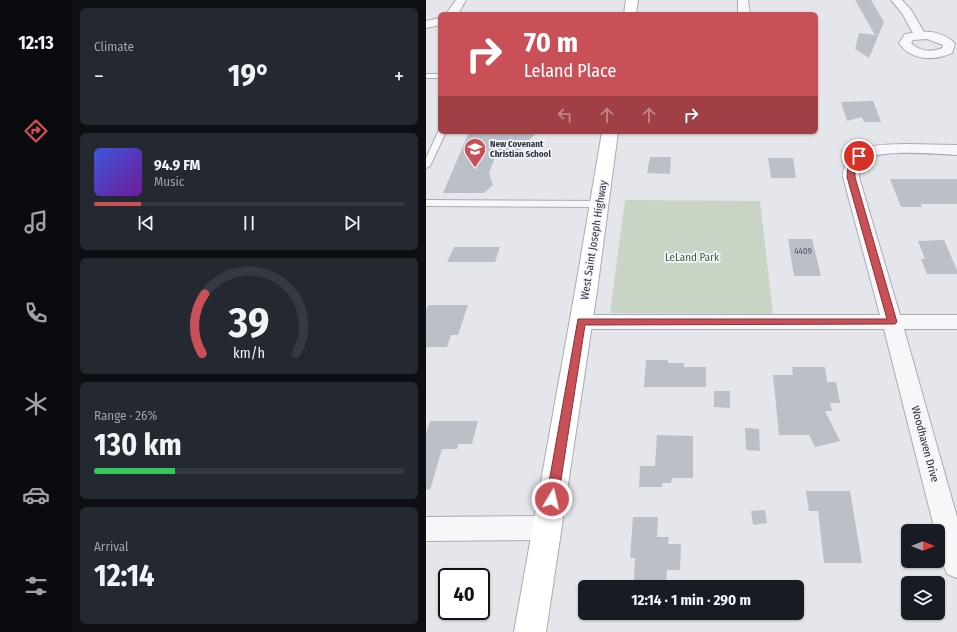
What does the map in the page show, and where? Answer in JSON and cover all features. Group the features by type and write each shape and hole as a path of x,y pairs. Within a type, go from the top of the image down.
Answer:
{"street":[{"path":"453,12 461,0"},
{"path":"630,12 632,0"},
{"path":"743,0 744,12"},
{"path":"896,0 907,12 920,35"},
{"path":"426,25 438,22"},
{"name":"West Saint Joseph Highway","path":"530,632 581,322 610,134"},
{"name":"Woodhaven Drive","path":"957,150 878,150 867,152 859,156 852,164 851,177 892,322 957,566"},
{"path":"581,322 957,322"},
{"path":"426,529 547,528"}],"lane":[{"path":"426,76 438,76"},
{"path":"426,166 441,134"},
{"path":"426,203 599,204"}],"green space":[{"name":"LeLand Park","path":"625,200 760,201 773,314 610,313"}],"building":[{"path":"855,0 871,0 884,22 869,58 855,49 859,33 875,35"},
{"path":"873,101 881,122 864,122 862,117 847,121 841,102"},
{"path":"468,134 535,134 518,152 497,152 489,173 493,185 484,193 443,193"},
{"path":"650,157 671,157 670,174 647,173"},
{"path":"768,158 793,158 796,178 771,178"},
{"path":"890,179 957,179 957,204 921,204 922,207 901,207"},
{"path":"788,239 812,239 821,276 794,276"},
{"path":"944,240 957,270 957,274 927,274 921,259 925,259 918,241"},
{"path":"454,247 500,247 495,262 447,262"},
{"path":"428,305 468,305 458,335 451,335 447,347 426,347 426,311"},
{"path":"646,360 668,360 668,363 684,363 684,367 706,367 706,387 644,387"},
{"path":"792,367 825,367 827,382 836,382 840,403 830,403 832,411 825,411 840,441 815,447 809,435 779,435 773,375 793,375"},
{"path":"714,391 730,391 730,408 714,407"},
{"path":"430,421 478,421 472,444 458,444 457,449 442,449 430,490 426,489 426,433"},
{"path":"745,428 759,429 760,451 746,450"},
{"path":"657,435 693,436 693,478 672,478 671,483 662,483 662,487 639,487 640,466 655,466"},
{"path":"806,491 850,491 862,563 824,563 818,511 809,511"},
{"path":"765,510 767,523 753,525 751,511"},
{"path":"633,517 658,517 657,537 669,537 668,544 681,544 680,570 667,570 666,580 634,580 635,558 630,558"}],"place":[{"name":"New Covenant Christian School","path":"475,168"}],"route":[{"path":"552,499 581,322 892,322 851,177 852,164 859,156"}]}
